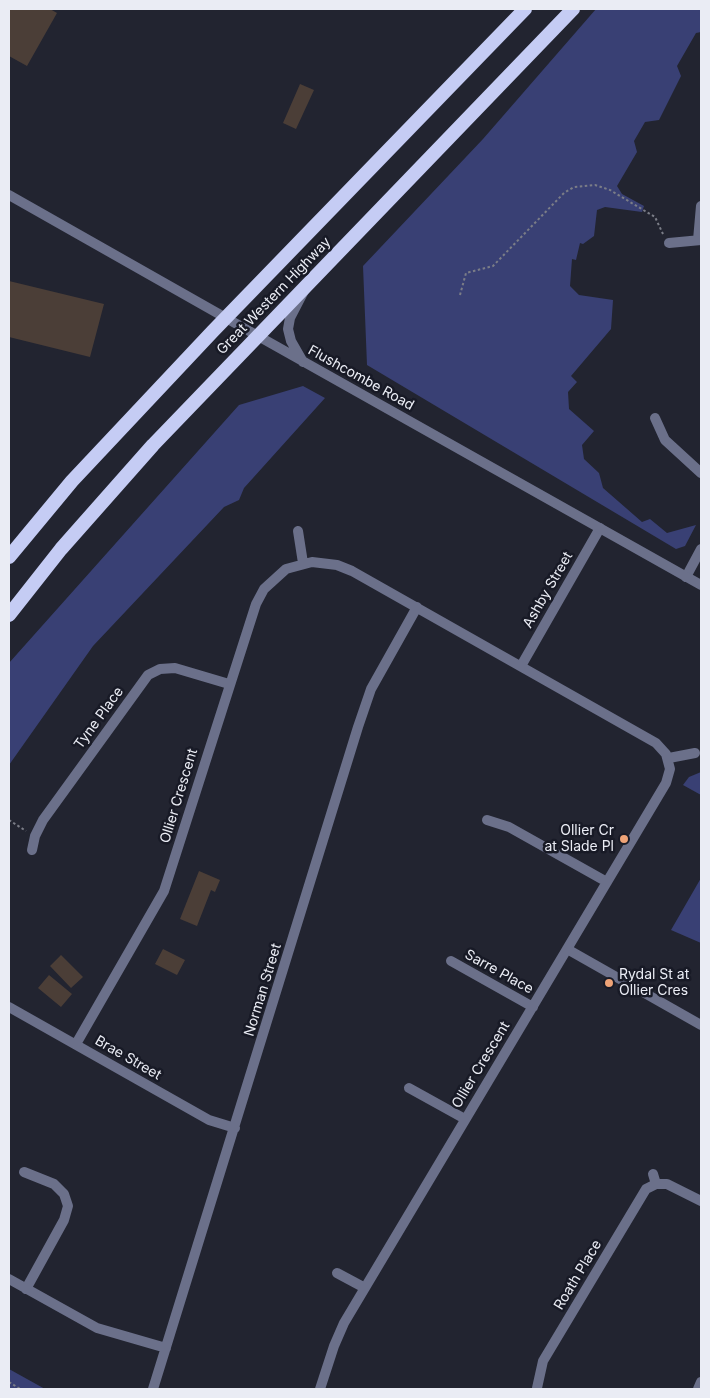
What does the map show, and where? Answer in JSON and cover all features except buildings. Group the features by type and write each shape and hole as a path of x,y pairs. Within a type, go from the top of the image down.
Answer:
{"highway":[{"name":"Great Western Highway","path":"9,557 72,481 226,318 525,9"},
{"name":"Great Western Highway","path":"9,615 60,549 152,445 572,9"}],"street":[{"name":"Flushcombe Road","path":"9,195 304,363 701,585"},
{"path":"669,243 700,240 701,206"},
{"path":"304,363 290,341 288,329 290,318 306,286"},
{"path":"654,418 665,440 701,473"},
{"name":"Ashby Street","path":"521,666 600,528"},
{"path":"298,531 302,563"},
{"path":"686,577 701,550"},
{"name":"Ollier Crescent","path":"76,1044 164,890 229,684 260,596 286,568 302,563 321,562 345,568 656,743 668,758 670,769 666,784 365,1288 336,1339 320,1389"},
{"name":"Norman Street","path":"153,1389 358,727 371,690 417,607"},
{"name":"Tyne Place","path":"32,850 35,836 43,820 148,675 160,669 175,668 229,684"},
{"path":"668,758 695,753"},
{"path":"486,820 509,827 607,882"},
{"path":"567,948 701,1025"},
{"name":"Sarre Place","path":"451,961 533,1007"},
{"name":"Brae Street","path":"9,1007 209,1120 235,1128"},
{"path":"409,1088 465,1118"},
{"path":"24,1172 54,1184 64,1194 68,1206 64,1220 26,1289"},
{"name":"Roath Place","path":"537,1388 543,1362 646,1189 655,1179 672,1185 701,1201"},
{"path":"337,1272 365,1288"},
{"path":"9,1280 97,1328 166,1348"},
{"path":"698,1389 701,1382"}],"path":[{"path":"460,294 466,273 493,266 564,193 574,187 595,185 610,190 655,217 669,243"},
{"path":"9,820 35,836"},
{"path":"9,1382 20,1389"}],"shaded area":[{"path":"596,9 701,9 701,32 696,33 677,66 681,76 659,120 645,122 634,141 637,152 617,186 622,194 644,206 642,212 605,207 597,210 594,236 583,244 580,243 576,260 572,259 570,286 579,295 613,300 611,329 571,376 577,382 568,392 569,409 594,431 582,445 584,459 599,473 603,488 642,522 650,519 667,533 696,525 685,546 676,549 367,365 363,266 483,139"},
{"path":"303,386 325,398 244,488 239,500 224,507 93,646 9,765 9,663 239,405"},
{"path":"701,772 701,795 683,785 689,777"},
{"path":"701,878 701,943 671,930"},
{"path":"9,1369 45,1389 9,1389"}],"place":[{"name":"Ollier Cr at Slade Pl","path":"624,839"},
{"name":"Rydal St at Ollier Cres","path":"609,983"}]}
